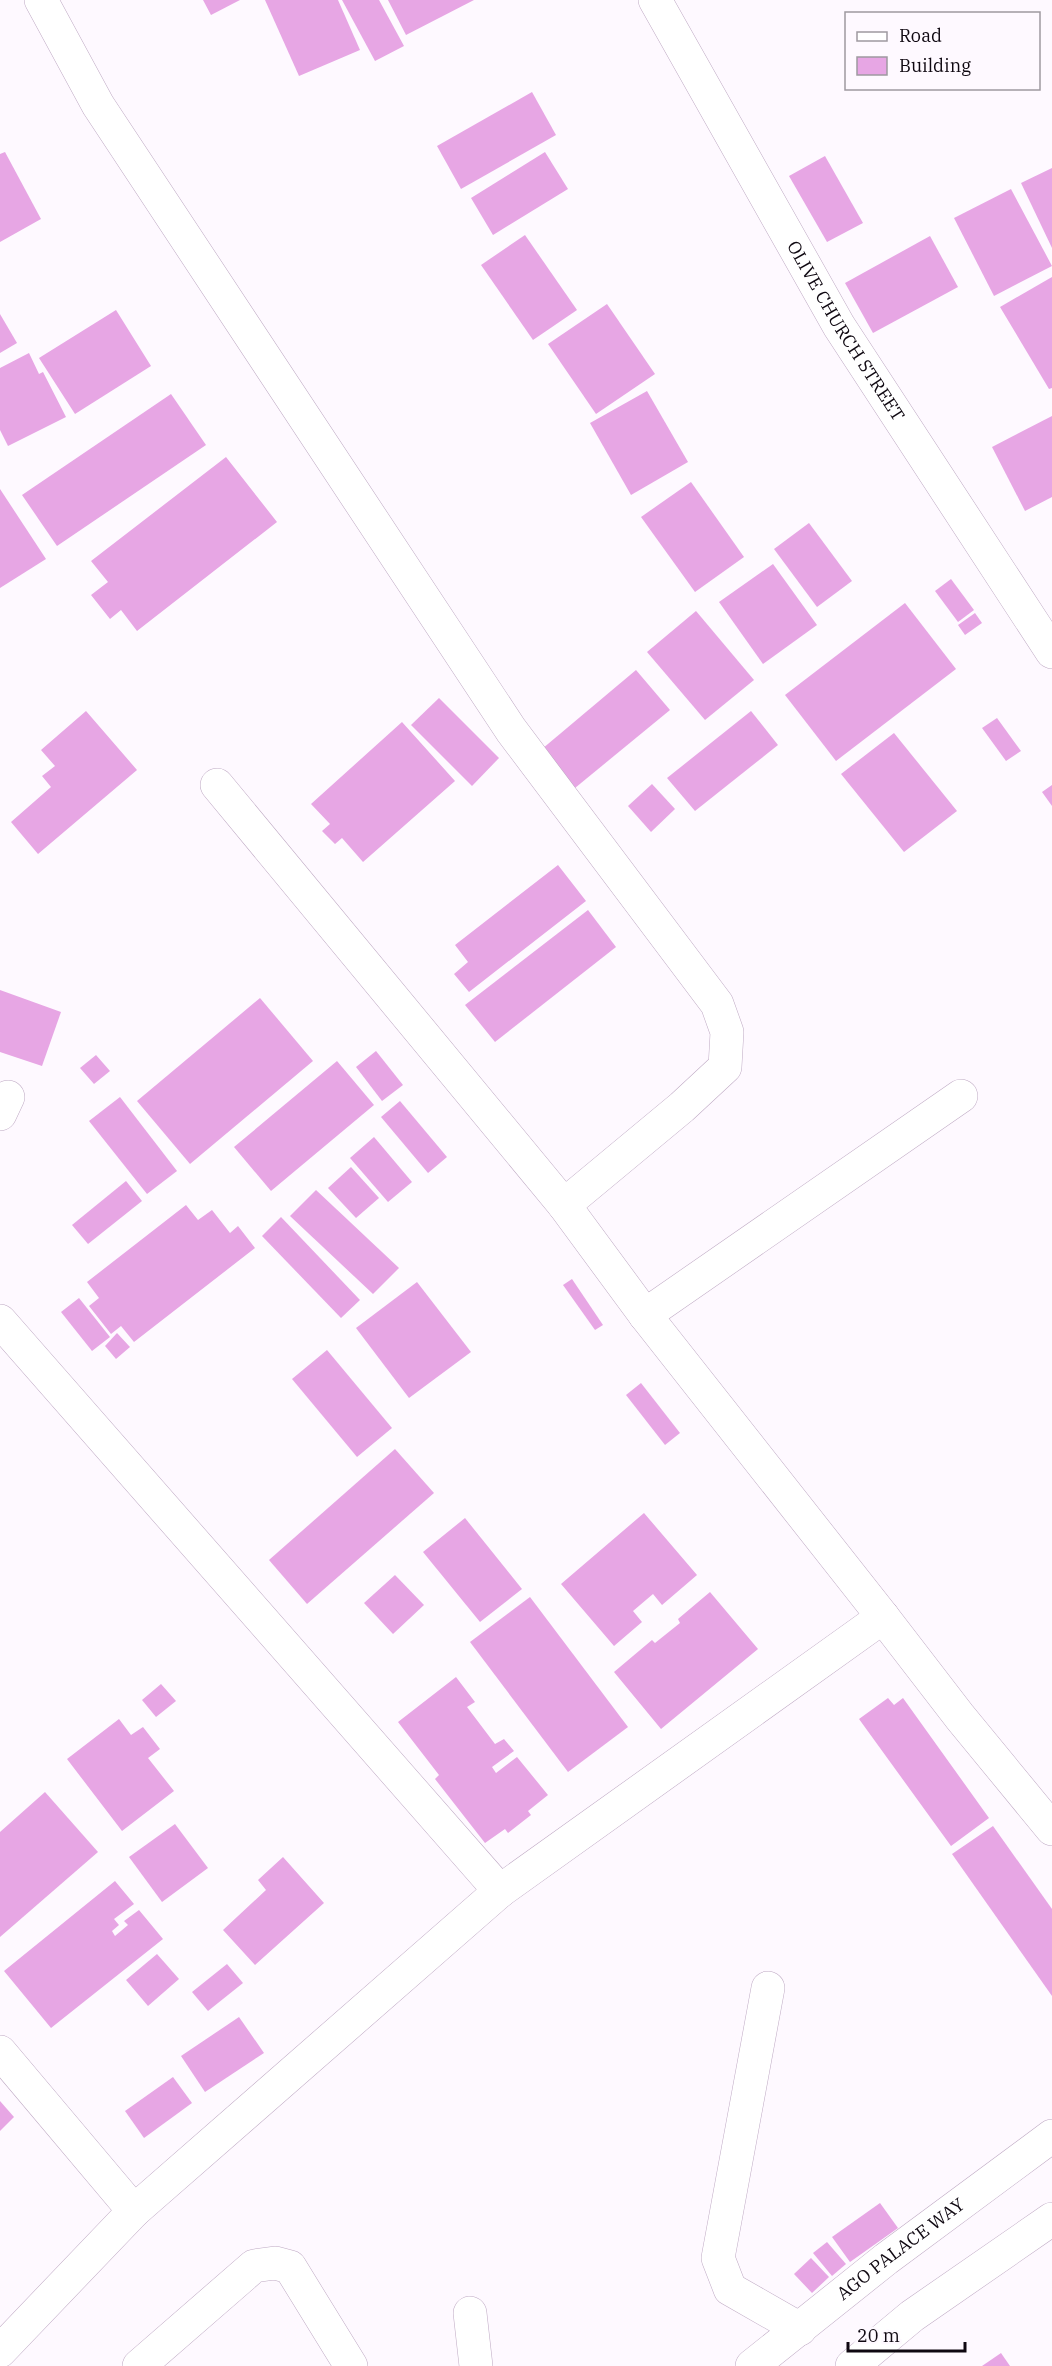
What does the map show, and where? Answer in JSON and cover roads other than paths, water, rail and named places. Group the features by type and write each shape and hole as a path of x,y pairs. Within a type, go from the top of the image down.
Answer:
{"street":[{"path":"41,0 98,105 511,730 717,1004 727,1032 724,1067 682,1107 564,1205"},
{"name":"OLIVE CHURCH STREET","path":"655,0 839,326 1052,652"},
{"path":"217,785 564,1205 645,1315 960,1717 1052,1829"},
{"path":"645,1315 961,1096"},
{"path":"0,1321 500,1892"},
{"path":"0,2351 134,2211 500,1892 883,1617"},
{"path":"768,1988 718,2258 730,2289 800,2329"},
{"path":"0,2052 134,2211"},
{"name":"AGO PALACE WAY","path":"752,2366 886,2259 1052,2136"},
{"path":"852,2366 912,2316 1052,2219"},
{"path":"139,2366 254,2266 275,2262 290,2267 351,2366"},
{"path":"470,2313 476,2366"}]}
